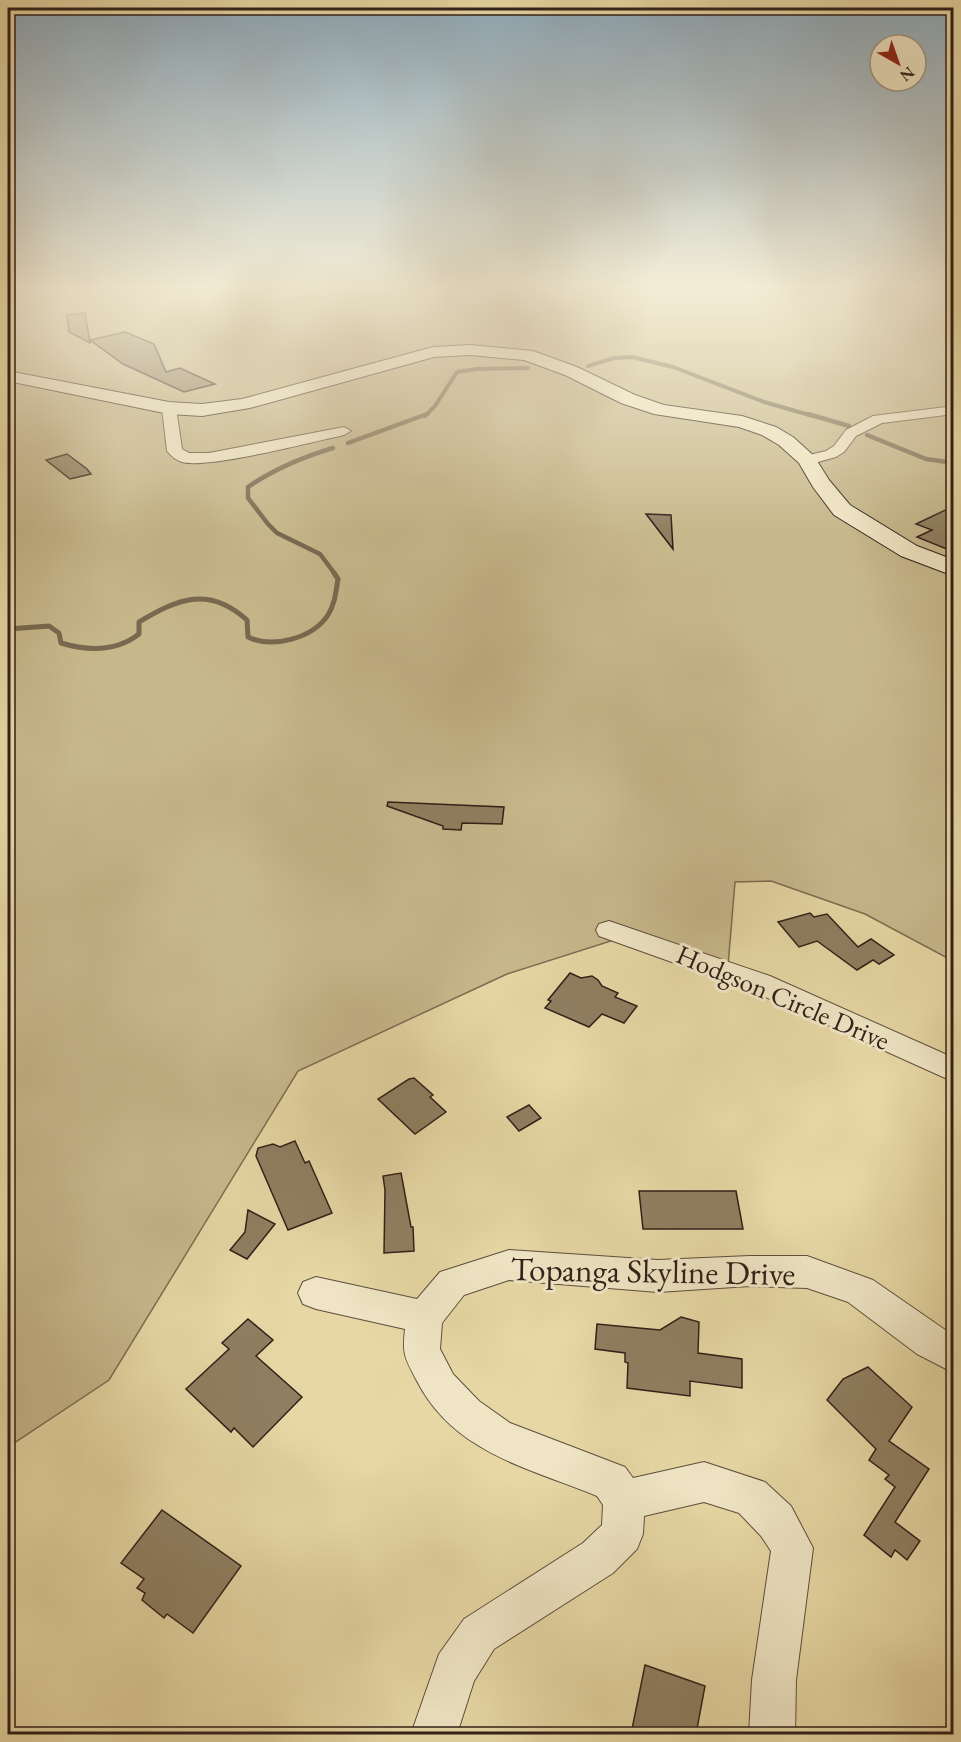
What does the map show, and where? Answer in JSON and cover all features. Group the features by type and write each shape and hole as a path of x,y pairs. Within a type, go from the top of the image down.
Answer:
{"main road":[{"path":"8,376 169,408 202,410 243,404 366,370"},
{"path":"567,370 628,399 661,410 742,422 769,431 786,441 807,460 820,483 842,510 909,551 954,569"}],"street":[{"path":"169,408 174,451 185,458 209,458 344,431"},
{"path":"807,460 831,454 839,449 851,433 878,419 954,410"},
{"name":"Hodgson Circle Drive","path":"609,930 760,983 954,1071"},
{"name":"Topanga Skyline Drive","path":"425,1317 452,1283 509,1265 658,1276 750,1271 807,1272 860,1291 930,1342 954,1356"},
{"path":"316,1293 425,1317 421,1351 440,1387 465,1414 497,1437 611,1481 624,1500 622,1534 598,1558 479,1634 455,1670 434,1734"},
{"path":"624,1500 704,1482 751,1496 776,1521 792,1548 774,1680 772,1734"}],"shaded area":[{"path":"8,370 953,370 953,961 865,914 771,881 735,882 728,966 620,938 507,974 298,1071 109,1380 8,1447"}],"building":[{"path":"137,370 185,370 215,384 184,392"},
{"path":"67,454 91,474 70,479 46,460"},
{"path":"954,506 954,552 917,537 932,530 916,524"},
{"path":"646,514 671,515 673,549"},
{"path":"388,802 504,807 502,824 462,823 461,830 443,829 443,826 387,806"},
{"path":"810,913 814,917 827,914 858,947 871,939 894,955 879,964 873,960 857,970 817,941 799,947 778,922"},
{"path":"570,973 581,978 592,976 602,986 618,993 615,997 637,1006 624,1023 602,1014 589,1027 545,1008 551,1001 548,1000"},
{"path":"414,1078 433,1095 430,1097 446,1112 415,1134 378,1099"},
{"path":"529,1105 541,1118 519,1131 507,1117"},
{"path":"295,1141 305,1163 309,1161 332,1213 288,1230 256,1156 258,1148 273,1144 280,1147"},
{"path":"401,1173 411,1227 413,1227 414,1251 384,1253 385,1190 383,1176"},
{"path":"639,1191 736,1191 743,1229 643,1229"},
{"path":"248,1210 275,1224 247,1259 230,1250 245,1232"},
{"path":"681,1317 699,1322 698,1353 742,1359 742,1388 690,1381 690,1396 627,1388 628,1363 625,1362 625,1353 595,1349 597,1324 660,1330"},
{"path":"248,1319 273,1340 256,1356 302,1397 253,1447 234,1428 231,1432 186,1389 229,1349 222,1343"},
{"path":"868,1367 912,1407 889,1441 929,1469 895,1522 920,1541 907,1560 895,1550 891,1557 864,1535 895,1487 885,1479 889,1475 869,1460 876,1449 827,1400 843,1379"},
{"path":"162,1510 241,1566 193,1633 167,1614 164,1618 142,1600 145,1593 137,1588 144,1579 121,1563"},
{"path":"645,1665 705,1686 696,1734 631,1734"}],"waterway":[{"path":"427,414 435,406 457,372 468,370"},
{"path":"682,370 764,402 813,416"},
{"path":"348,443 427,414"},
{"path":"808,414 849,426"},
{"path":"867,435 926,459 954,463"},
{"path":"333,448 289,464 268,475 248,487 248,498 277,533 320,554 335,574"},
{"path":"8,629 49,626 59,633 61,643 81,648 111,647 139,634 139,622 167,607 194,599 207,599 233,609 247,620 248,637 269,642 292,639 313,630 328,615 334,602 338,579 334,573"}]}
